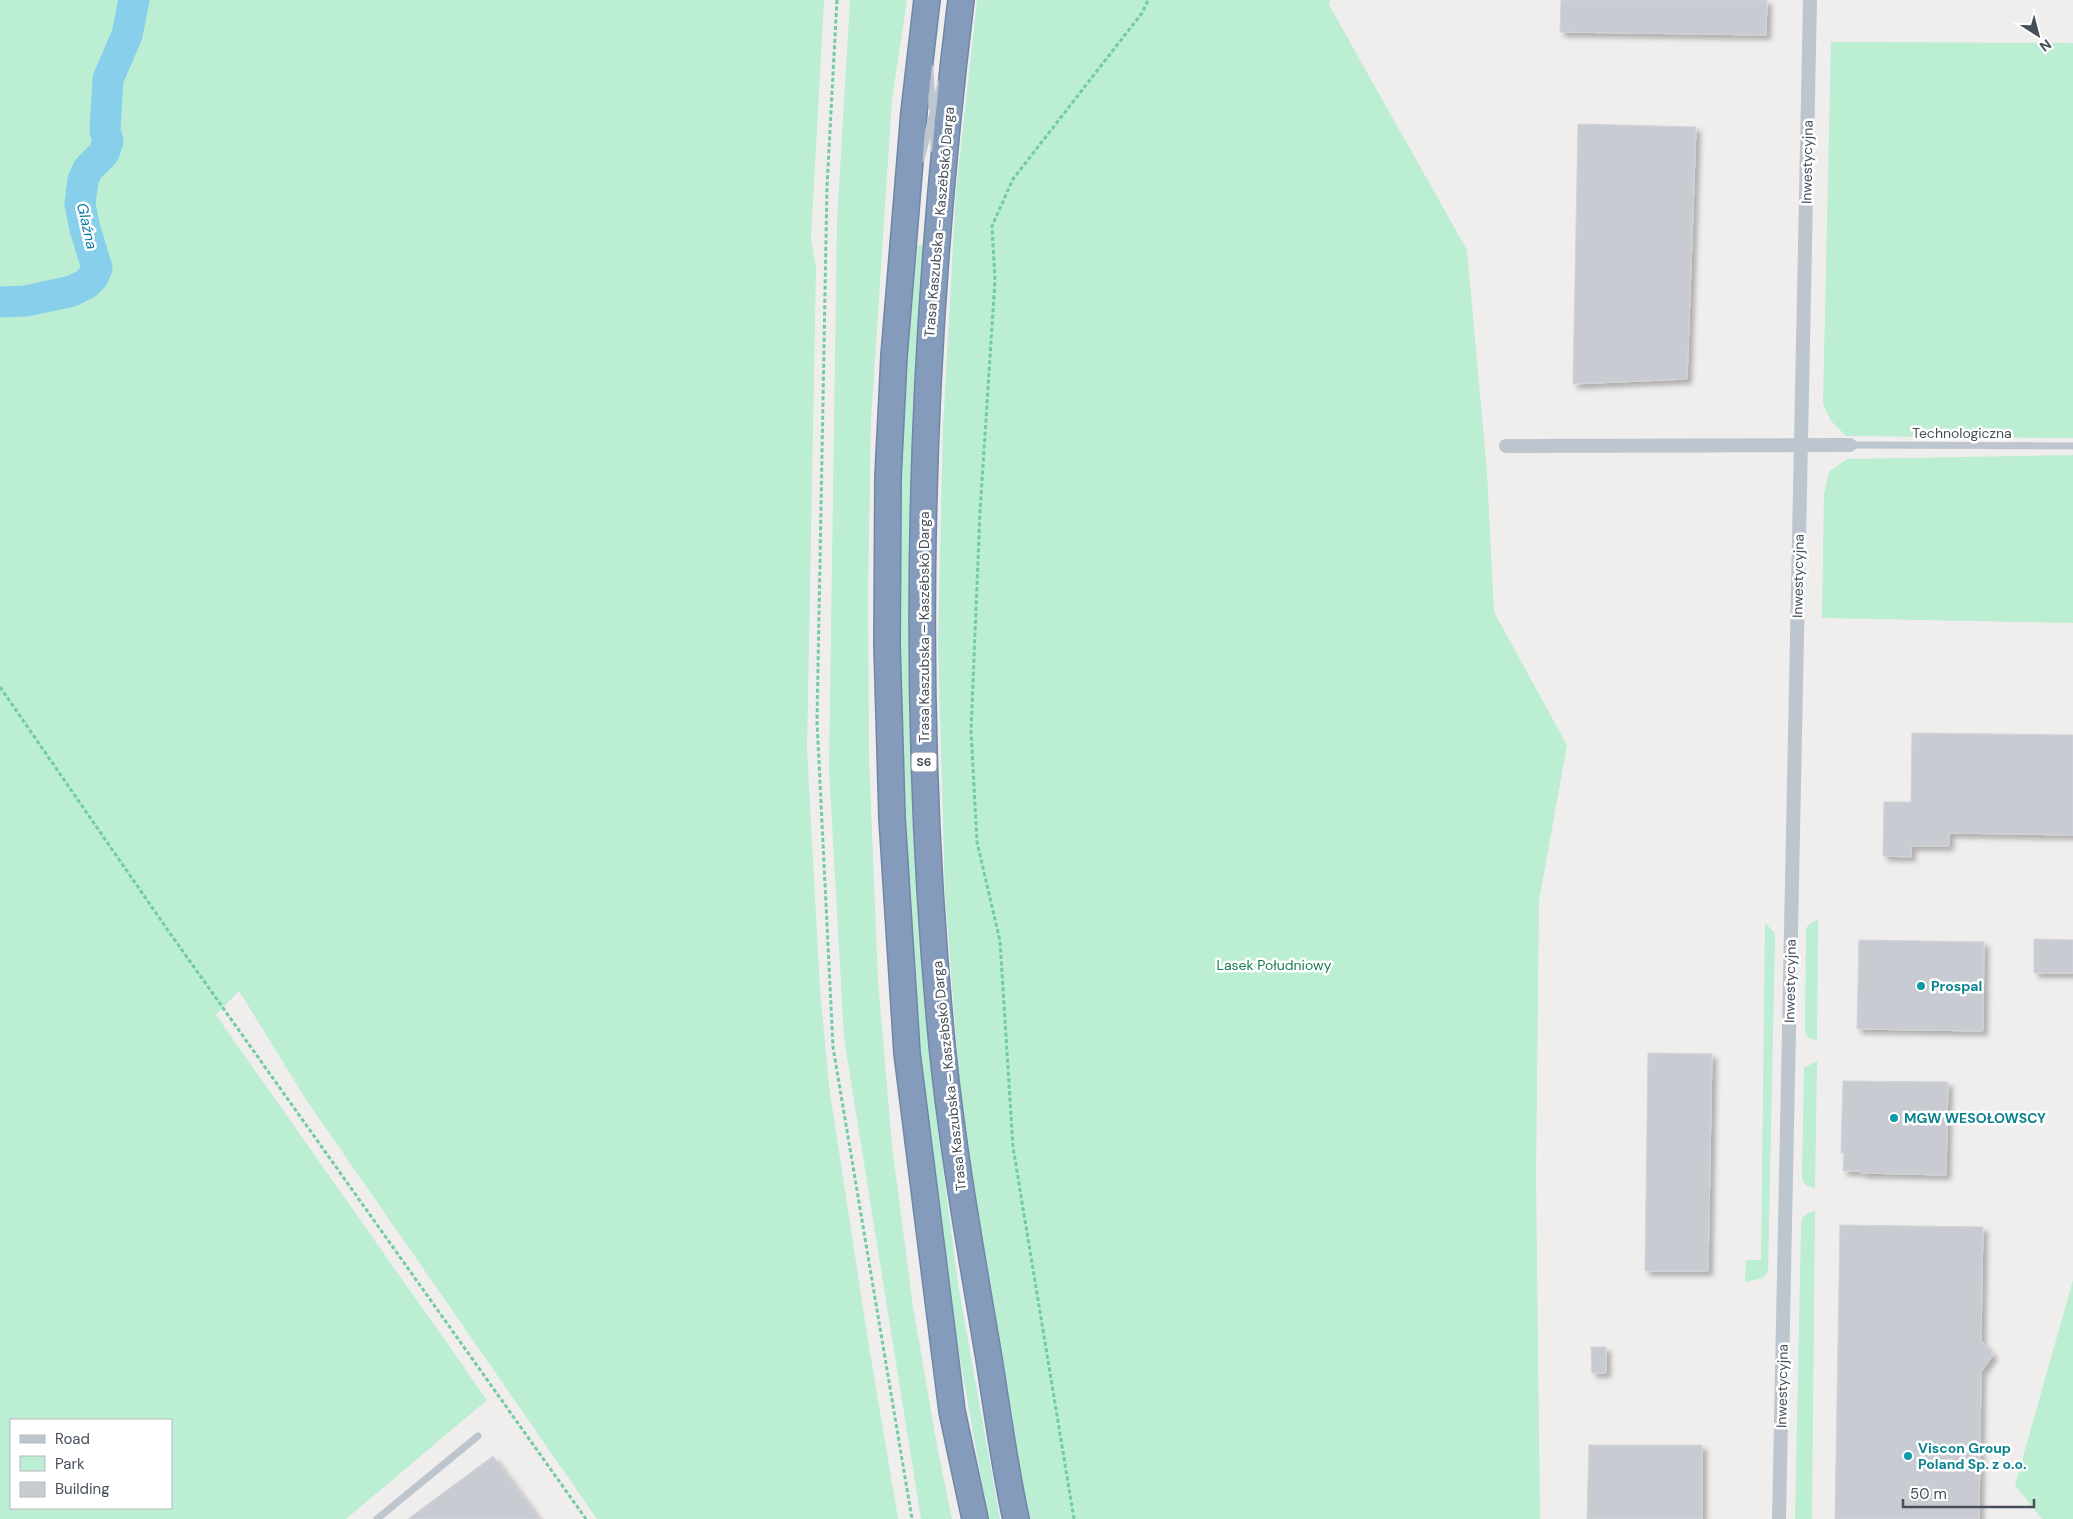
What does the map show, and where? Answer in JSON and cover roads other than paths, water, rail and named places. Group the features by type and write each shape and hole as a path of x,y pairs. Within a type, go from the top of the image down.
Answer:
{"highway":[{"name":"S6","path":"928,0 914,112 902,234 888,477 887,644 893,828 907,1053 952,1411 975,1519"},
{"name":"Trasa Kaszubska – Kaszëbskô Darga","path":"961,1 948,117 928,348 921,651 925,806 941,1036 962,1197 1016,1519"}],"street":[{"name":"Inwestycyjna","path":"1779,1519 1810,0"},
{"path":"1506,446 1850,444"}],"lane":[{"path":"928,0 930,48"},
{"path":"946,59 961,1"},
{"path":"930,58 934,153"},
{"path":"918,170 942,78"},
{"path":"934,172 937,237"},
{"path":"902,234 916,179"},
{"name":"Technologiczna","path":"1850,444 2073,446"},
{"path":"377,1519 478,1436"}],"waterway":[{"name":"Glaźna","path":"0,302 26,301 72,291 86,284 93,277 97,268 85,229 80,204 83,180 88,169 104,153 108,141 105,131 108,79 127,35 134,0"}],"place":[{"name":"Prospal","path":"1921,986"},
{"name":"MGW WESOŁOWSCY","path":"1894,1118"},
{"name":"Viscon Group Poland Sp. z o.o.","path":"1908,1456"}],"park label":[{"name":"Lasek Południowy","path":"1274,965"}]}
